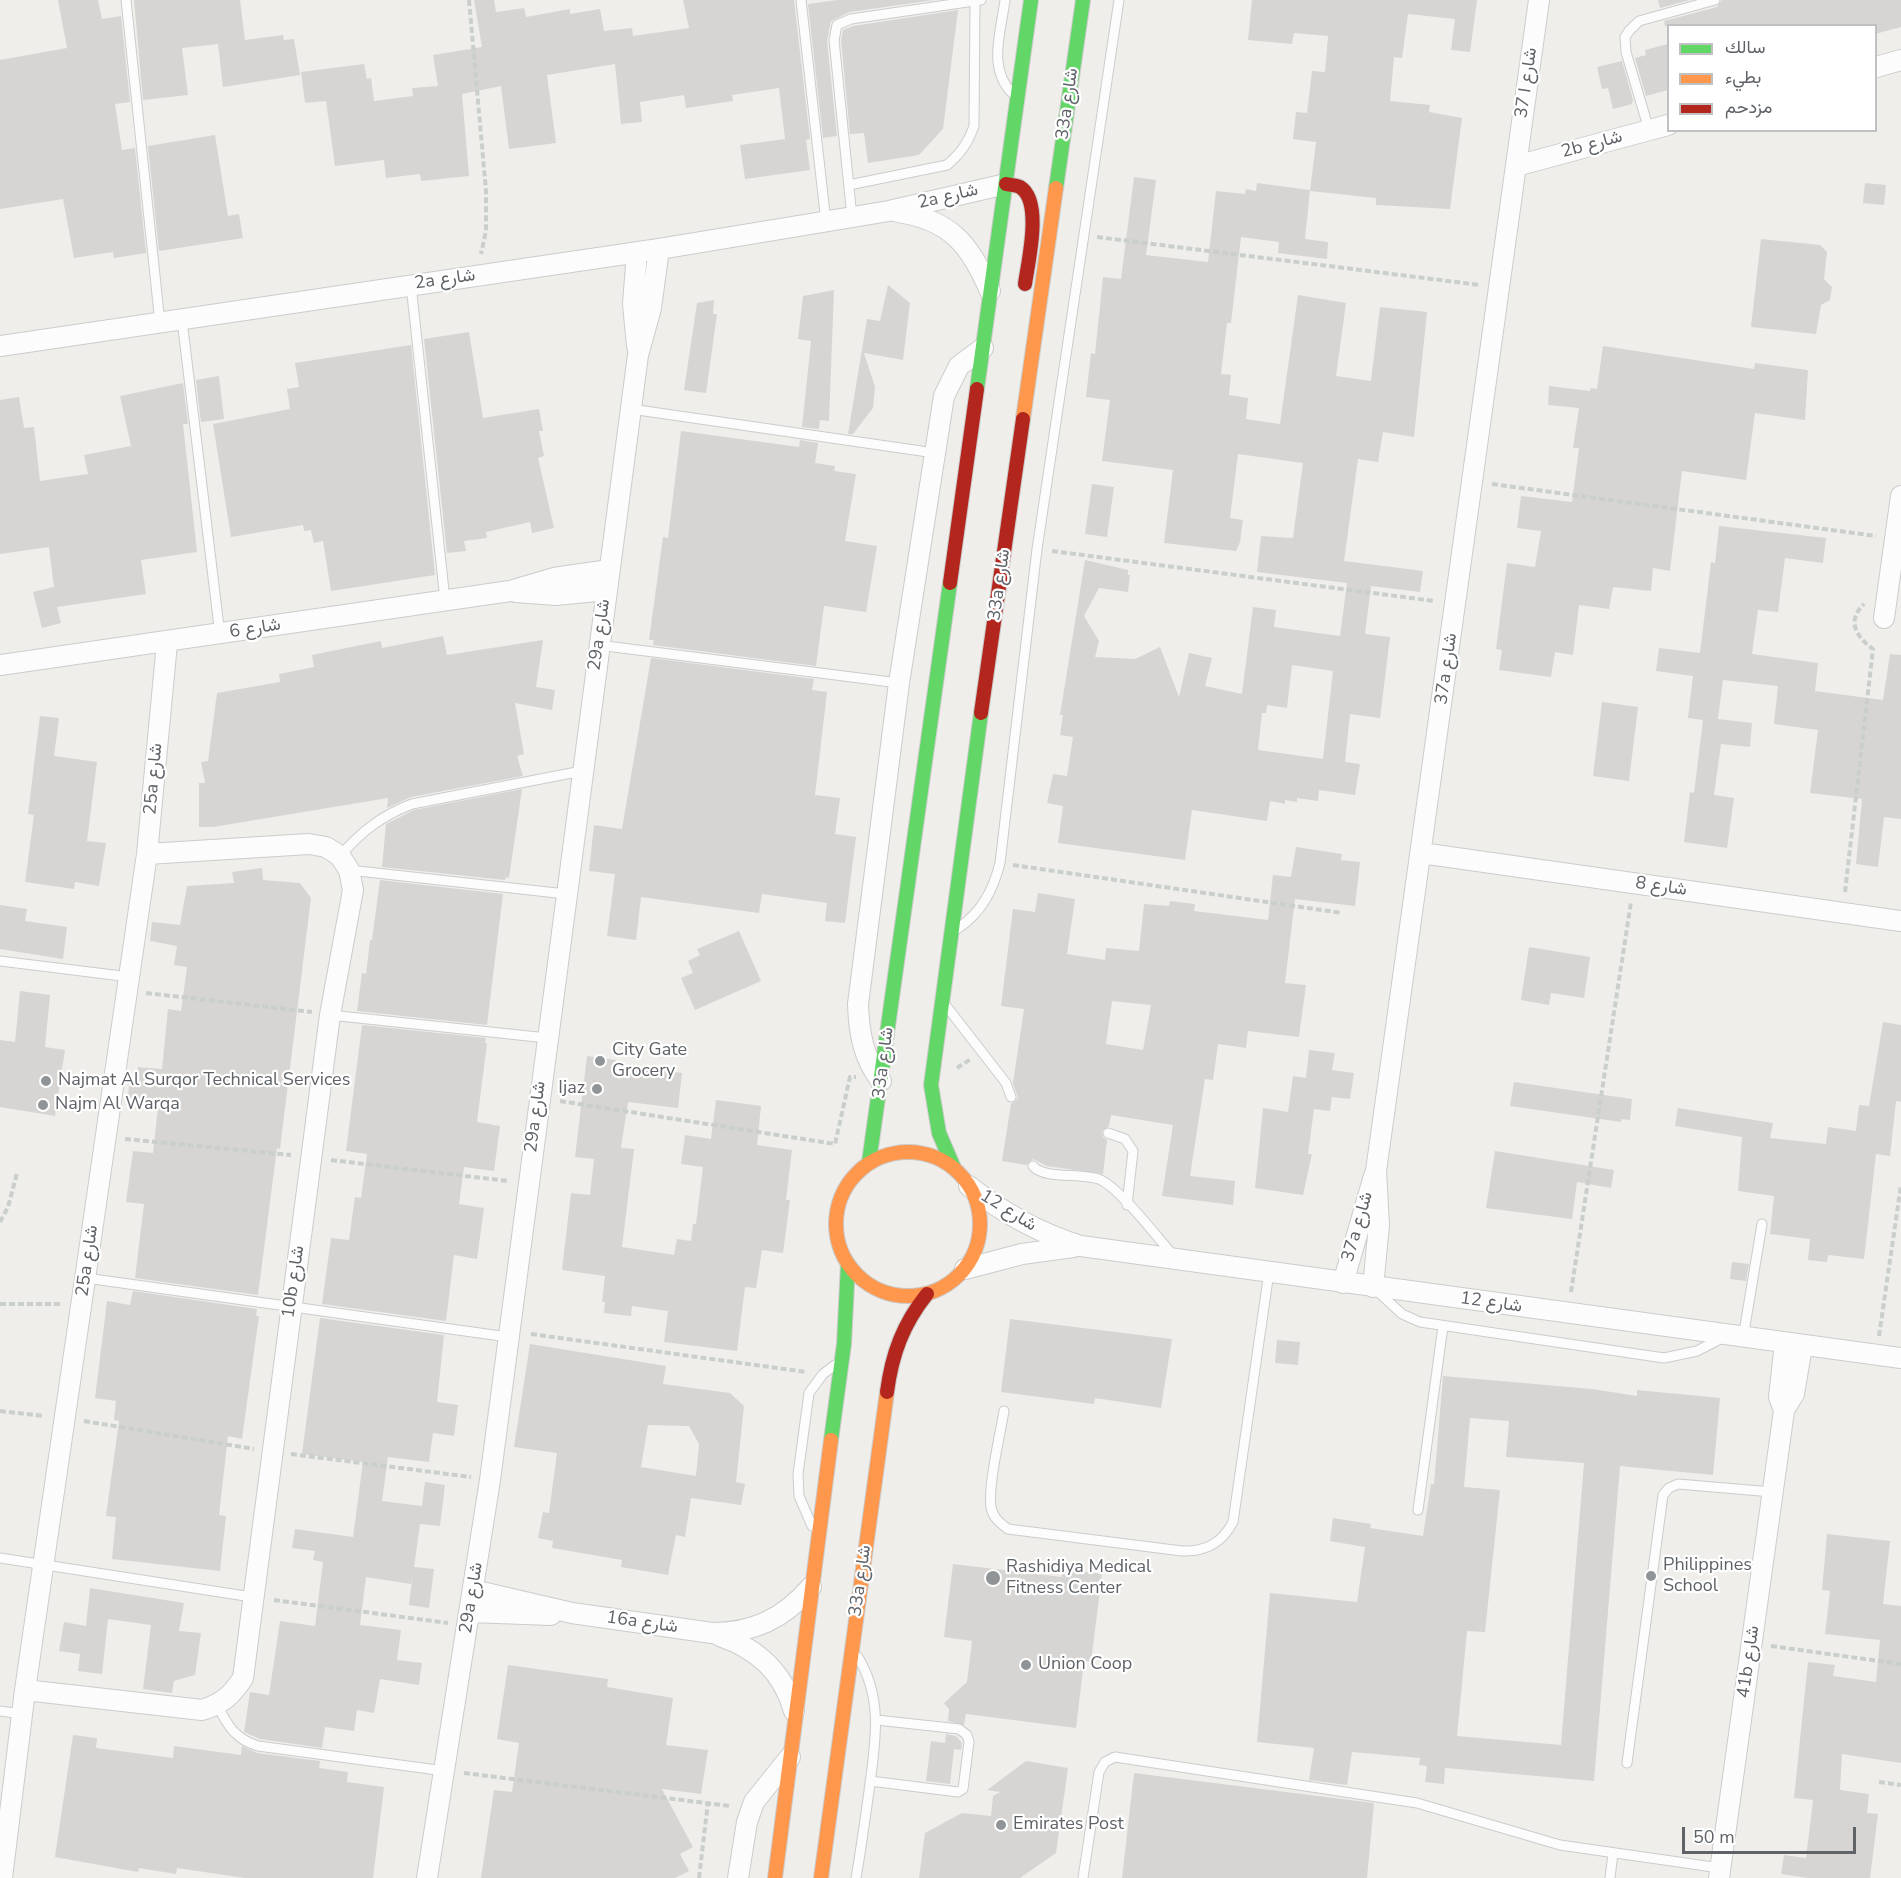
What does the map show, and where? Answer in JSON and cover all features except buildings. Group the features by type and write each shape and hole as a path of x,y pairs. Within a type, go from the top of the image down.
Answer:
{"street":[{"name":"33a شارع","path":"869,1162 1031,0"},
{"name":"33a شارع","path":"954,1168 939,1133 931,1085 950,934 1083,0"},
{"name":"شارع ا 37","path":"1516,166 1539,0"},
{"path":"1877,67 1901,60"},
{"name":"2b شارع","path":"1516,166 1667,125"},
{"name":"37a شارع","path":"1343,1283 1376,1171 1516,166"},
{"path":"1006,184 1012,183 1027,190 1033,205 1024,295"},
{"name":"2a شارع","path":"0,346 659,249 889,211 1006,184"},
{"name":"2a شارع","path":"889,211 928,219 956,235 977,260 991,292"},
{"name":"29a شارع","path":"428,1878 490,1480 598,645 638,355 651,308 659,249"},
{"name":"29a شارع","path":"637,252 633,304 638,355"},
{"path":"881,1081 870,1066 863,1047 858,1004 899,684 944,396 950,380 969,356 983,348"},
{"path":"1014,377 1011,420 1018,461"},
{"path":"1885,610 1901,496"},
{"name":"شارع 6","path":"0,665 166,643 510,591 554,578 609,570"},
{"name":"شارع 6","path":"510,591 544,595 606,590"},
{"name":"25a شارع","path":"2,1878 25,1690 147,854 166,643"},
{"path":"147,854 309,844 326,847 345,863"},
{"name":"شارع 8","path":"1421,853 1901,921"},
{"name":"10b شارع","path":"217,1705 233,1694 243,1678 330,1015 353,890 345,863"},
{"path":"913,1151 935,1156 954,1168 975,1197 980,1222 976,1247 965,1269 942,1288 913,1297 883,1292 858,1276 848,1264 837,1241 838,1203 850,1179 869,1162 890,1153 913,1151"},
{"name":"37a شارع","path":"1373,1287 1379,1225 1376,1171"},
{"name":"شارع 12","path":"969,1186 1013,1218 1037,1231 1082,1246 1901,1359"},
{"name":"شارع 12","path":"965,1269 1022,1254 1082,1246"},
{"path":"775,1878 810,1587 842,1361 847,1315 848,1264"},
{"name":"33a شارع","path":"821,1878 891,1362 898,1337 911,1314 927,1294"},
{"name":"41b شارع","path":"1719,1873 1784,1410 1794,1394 1793,1344"},
{"name":"16a شارع","path":"473,1590 572,1613 712,1633 750,1630 767,1623 791,1608 810,1587"},
{"name":"16a شارع","path":"469,1618 572,1613"},
{"name":"16a شارع","path":"712,1633 745,1646 772,1667 790,1697 795,1714"},
{"path":"25,1690 186,1709 202,1710 217,1705"},
{"path":"738,1878 751,1811 761,1791 790,1757"}],"lane":[{"path":"126,0 160,323"},
{"path":"801,0 826,222"},
{"path":"849,185 947,165 960,155 969,141 974,126 977,0 851,19 837,25 834,40 852,217"},
{"path":"1005,0 997,67 1000,79 1018,99"},
{"path":"950,934 978,911 995,881 1000,863 1037,549 1119,0"},
{"path":"1649,130 1626,52 1625,37 1639,21 1715,0"},
{"path":"411,285 445,600"},
{"path":"182,320 220,635"},
{"path":"631,409 935,453"},
{"path":"598,645 899,684"},
{"path":"566,894 345,863 369,825 388,813 412,804 582,771"},
{"path":"0,961 129,984"},
{"path":"942,1001 1006,1083 1011,1097"},
{"path":"330,1015 547,1038"},
{"path":"1108,1133 1125,1138 1132,1151 1127,1204"},
{"path":"1033,1166 1040,1172 1096,1178 1111,1187 1176,1259"},
{"path":"1373,1287 1411,1318 1443,1326 1664,1358 1697,1351 1734,1337 1762,1224"},
{"path":"1004,1411 991,1500 995,1517 1008,1529 1182,1551 1203,1550 1212,1546 1228,1532 1233,1522 1269,1272"},
{"path":"86,1278 290,1307 509,1334"},
{"path":"1418,1510 1443,1326"},
{"path":"819,1535 803,1510 798,1474 810,1393 823,1374 842,1361"},
{"path":"1627,1763 1663,1495 1669,1488 1678,1484 1772,1492"},
{"path":"0,1558 252,1597"},
{"path":"852,1647 868,1674 877,1720 856,1878"},
{"path":"217,1705 232,1732 244,1742 258,1746 445,1771"},
{"path":"0,1711 22,1714"},
{"path":"870,1781 958,1792 963,1789 969,1742 967,1735 959,1729 877,1720"},
{"path":"1083,1878 1100,1772 1105,1762 1115,1757 1417,1803 1560,1845 1719,1873"},
{"path":"1610,1878 1613,1853"}],"path":[{"path":"469,0 487,210 486,231 476,276"},
{"path":"1084,236 1498,287"},
{"path":"1473,481 1895,539"},
{"path":"1037,549 1456,604"},
{"path":"1843,914 1873,649 1856,632 1853,621 1855,612 1865,603 1885,610"},
{"path":"1000,863 1342,913"},
{"path":"1568,1314 1634,883"},
{"path":"129,984 330,1015"},
{"path":"931,1085 982,1052"},
{"path":"539,1097 835,1144 850,1077 881,1081"},
{"path":"0,1222 8,1206 17,1173"},
{"path":"1876,1355 1901,1185"},
{"path":"0,1304 22,1302 82,1306"},
{"path":"509,1334 823,1374"},
{"path":"0,1411 65,1418 271,1451 490,1480"},
{"path":"252,1597 469,1618"},
{"path":"1751,1643 1901,1664"},
{"path":"445,1771 708,1802 751,1811"},
{"path":"1879,1782 1901,1785"},
{"path":"699,1878 708,1802"}],"traffic: fast":[{"path":"977,389 1031,0"},
{"path":"1056,188 1083,0"},
{"path":"869,1162 950,583"},
{"path":"954,1168 939,1133 931,1085 981,713"},
{"path":"831,1440 844,1344 848,1264"}],"traffic: slow":[{"path":"1023,419 1056,188"},
{"path":"908,1152 936,1157 959,1173 975,1196 980,1224 975,1252 959,1275 936,1291 908,1296 880,1291 857,1275 841,1252 836,1224 841,1196 857,1173 880,1157 908,1152"},
{"path":"821,1878 887,1392"},
{"path":"775,1878 831,1440"}],"traffic: jam":[{"path":"1006,184 1020,187 1027,194 1031,205 1031,247 1025,284"},
{"path":"950,583 977,389"},
{"path":"981,713 1023,419"},
{"path":"887,1392 900,1340 911,1317 927,1294"}],"place":[{"name":"City Gate Grocery","path":"600,1061"},
{"name":"Najmat Al Surqor Technical Services","path":"46,1081"},
{"name":"Ijaz","path":"597,1089"},
{"name":"Najm Al Warqa","path":"43,1105"},
{"name":"Philippines School","path":"1651,1576"},
{"name":"Rashidiya Medical Fitness Center","path":"993,1578"},
{"name":"Union Coop","path":"1026,1665"},
{"name":"Emirates Post","path":"1001,1825"}]}
